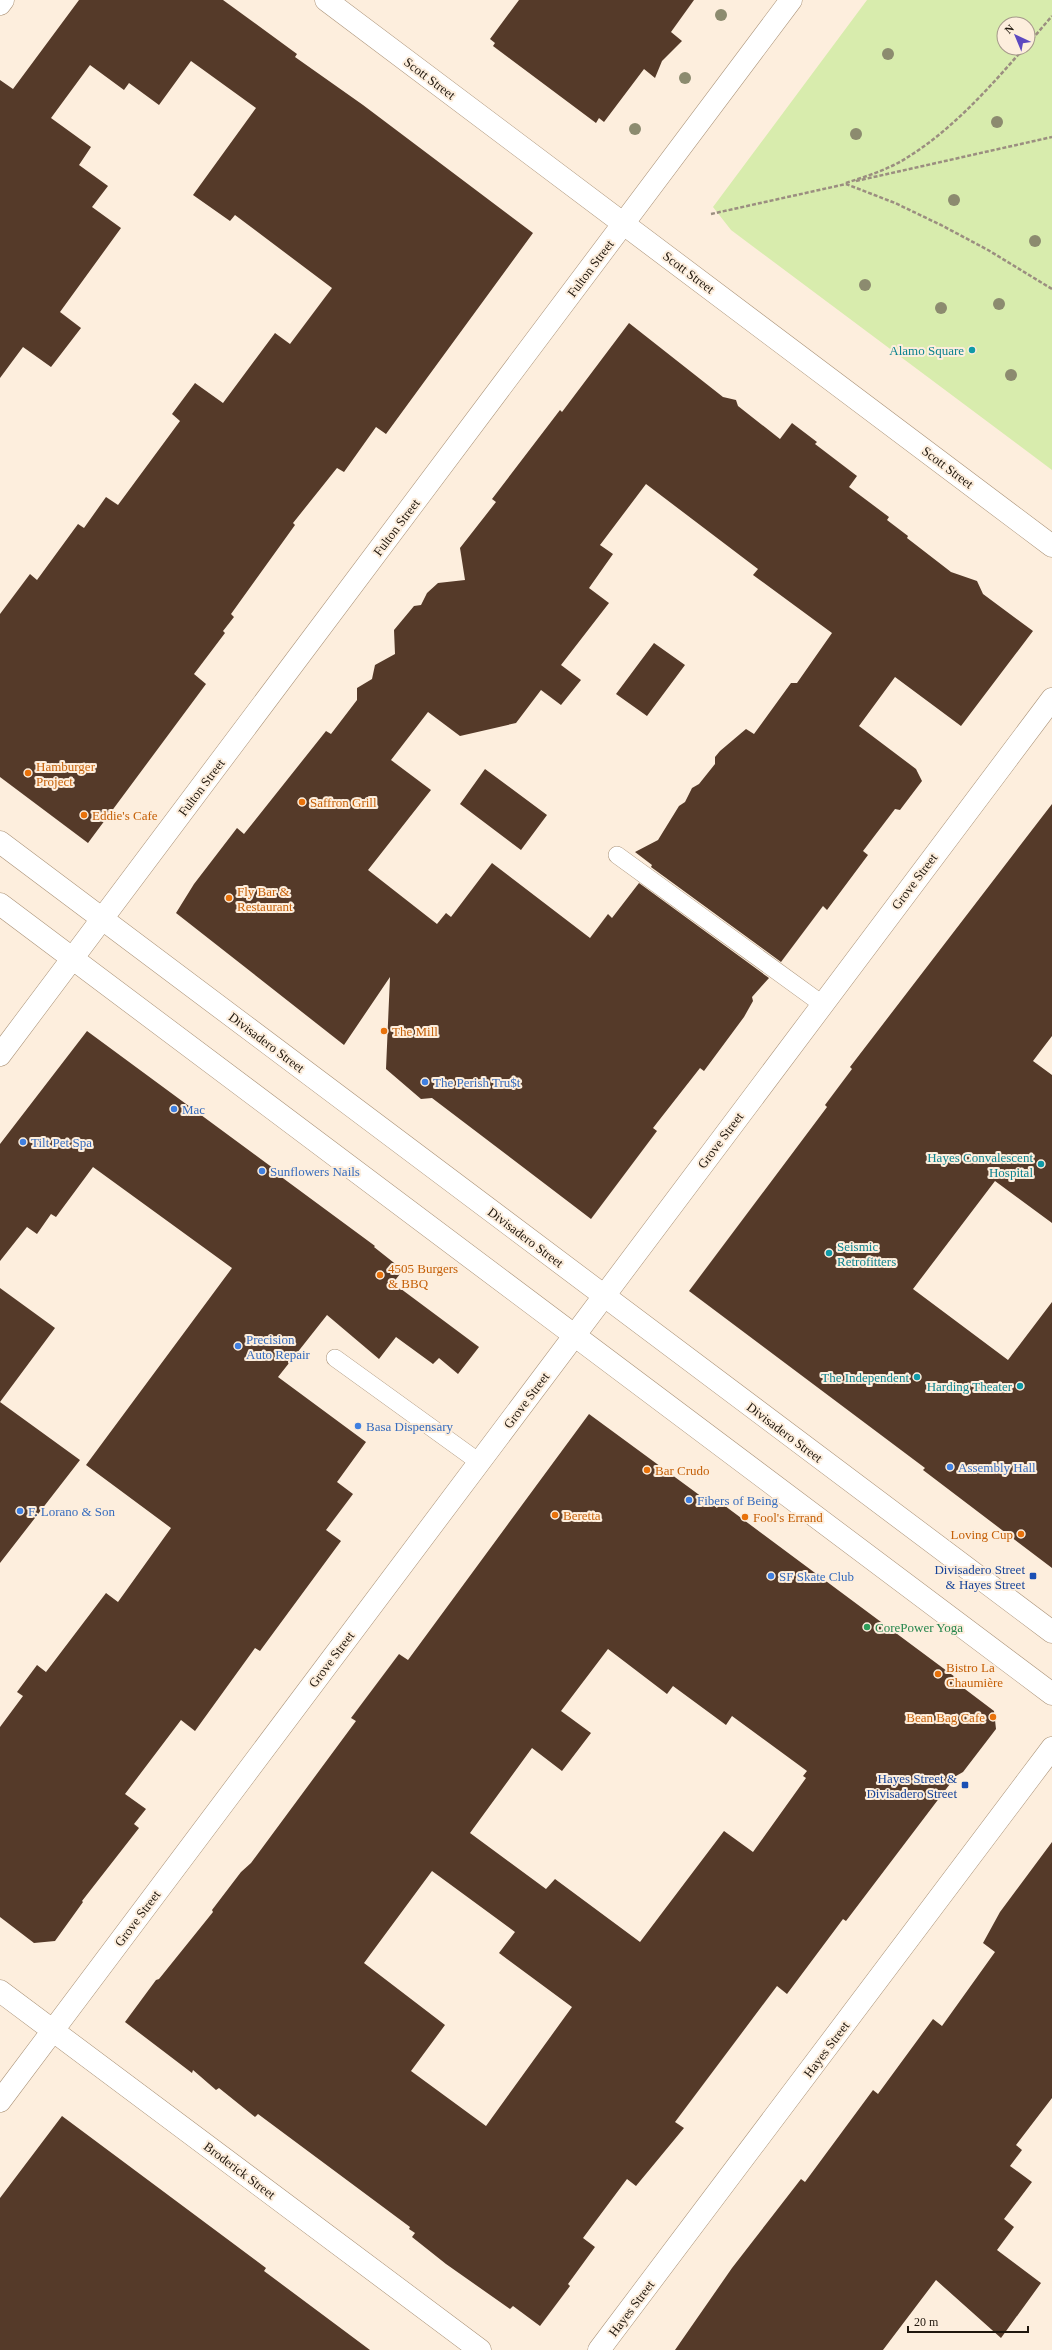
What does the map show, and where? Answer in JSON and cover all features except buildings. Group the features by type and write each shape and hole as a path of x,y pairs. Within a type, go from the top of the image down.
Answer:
{"street":[{"path":"0,4 3,0"},
{"name":"Scott Street","path":"326,0 1052,546"},
{"name":"Fulton Street","path":"0,1055 791,0"},
{"name":"Grove Street","path":"0,2100 1052,699"},
{"name":"Divisadero Street","path":"0,842 1052,1632"},
{"path":"0,904 1052,1694"},
{"name":"Hayes Street","path":"599,2350 1052,1748"},
{"name":"Broderick Street","path":"0,1991 480,2350"}],"lane":[{"path":"617,855 822,1004"},
{"path":"335,1358 479,1462"}],"path":[{"path":"1036,35 1052,16"},
{"path":"846,184 907,158 930,143 954,122 1016,56"},
{"path":"711,214 1052,137"},
{"path":"846,184 895,203 941,225 988,250 1052,289"}],"green space":[{"name":"Alamo Square","path":"867,0 1052,0 1052,470 731,230 713,207"}],"place":[{"name":"Alamo Square","path":"972,350"},
{"name":"Hamburger Project","path":"28,773"},
{"name":"Saffron Grill","path":"302,802"},
{"name":"Eddie's Cafe","path":"84,815"},
{"name":"Fly Bar & Restaurant","path":"229,898"},
{"name":"The Mill","path":"384,1031"},
{"name":"The Perish Tru$t","path":"425,1082"},
{"name":"Mac","path":"174,1109"},
{"name":"Tilt Pet Spa","path":"23,1142"},
{"name":"Hayes Convalescent Hospital","path":"1041,1164"},
{"name":"Sunflowers Nails","path":"262,1171"},
{"name":"Seismic Retrofitters","path":"829,1253"},
{"name":"4505 Burgers & BBQ","path":"380,1275"},
{"name":"Precision Auto Repair","path":"238,1346"},
{"name":"The Independent","path":"917,1377"},
{"name":"Harding Theater","path":"1020,1386"},
{"name":"Basa Dispensary","path":"358,1426"},
{"name":"Assembly Hall","path":"950,1467"},
{"name":"Bar Crudo","path":"647,1470"},
{"name":"Fibers of Being","path":"689,1500"},
{"name":"F. Lorano & Son","path":"20,1511"},
{"name":"Beretta","path":"555,1515"},
{"name":"Fool's Errand","path":"745,1517"},
{"name":"Loving Cup","path":"1021,1534"},
{"name":"SF Skate Club","path":"771,1576"},
{"name":"Divisadero Street & Hayes Street","path":"1033,1576"},
{"name":"CorePower Yoga","path":"867,1627"},
{"name":"Bistro La Chaumière","path":"938,1674"},
{"name":"Bean Bag Cafe","path":"993,1717"},
{"name":"Hayes Street & Divisadero Street","path":"965,1785"}]}
